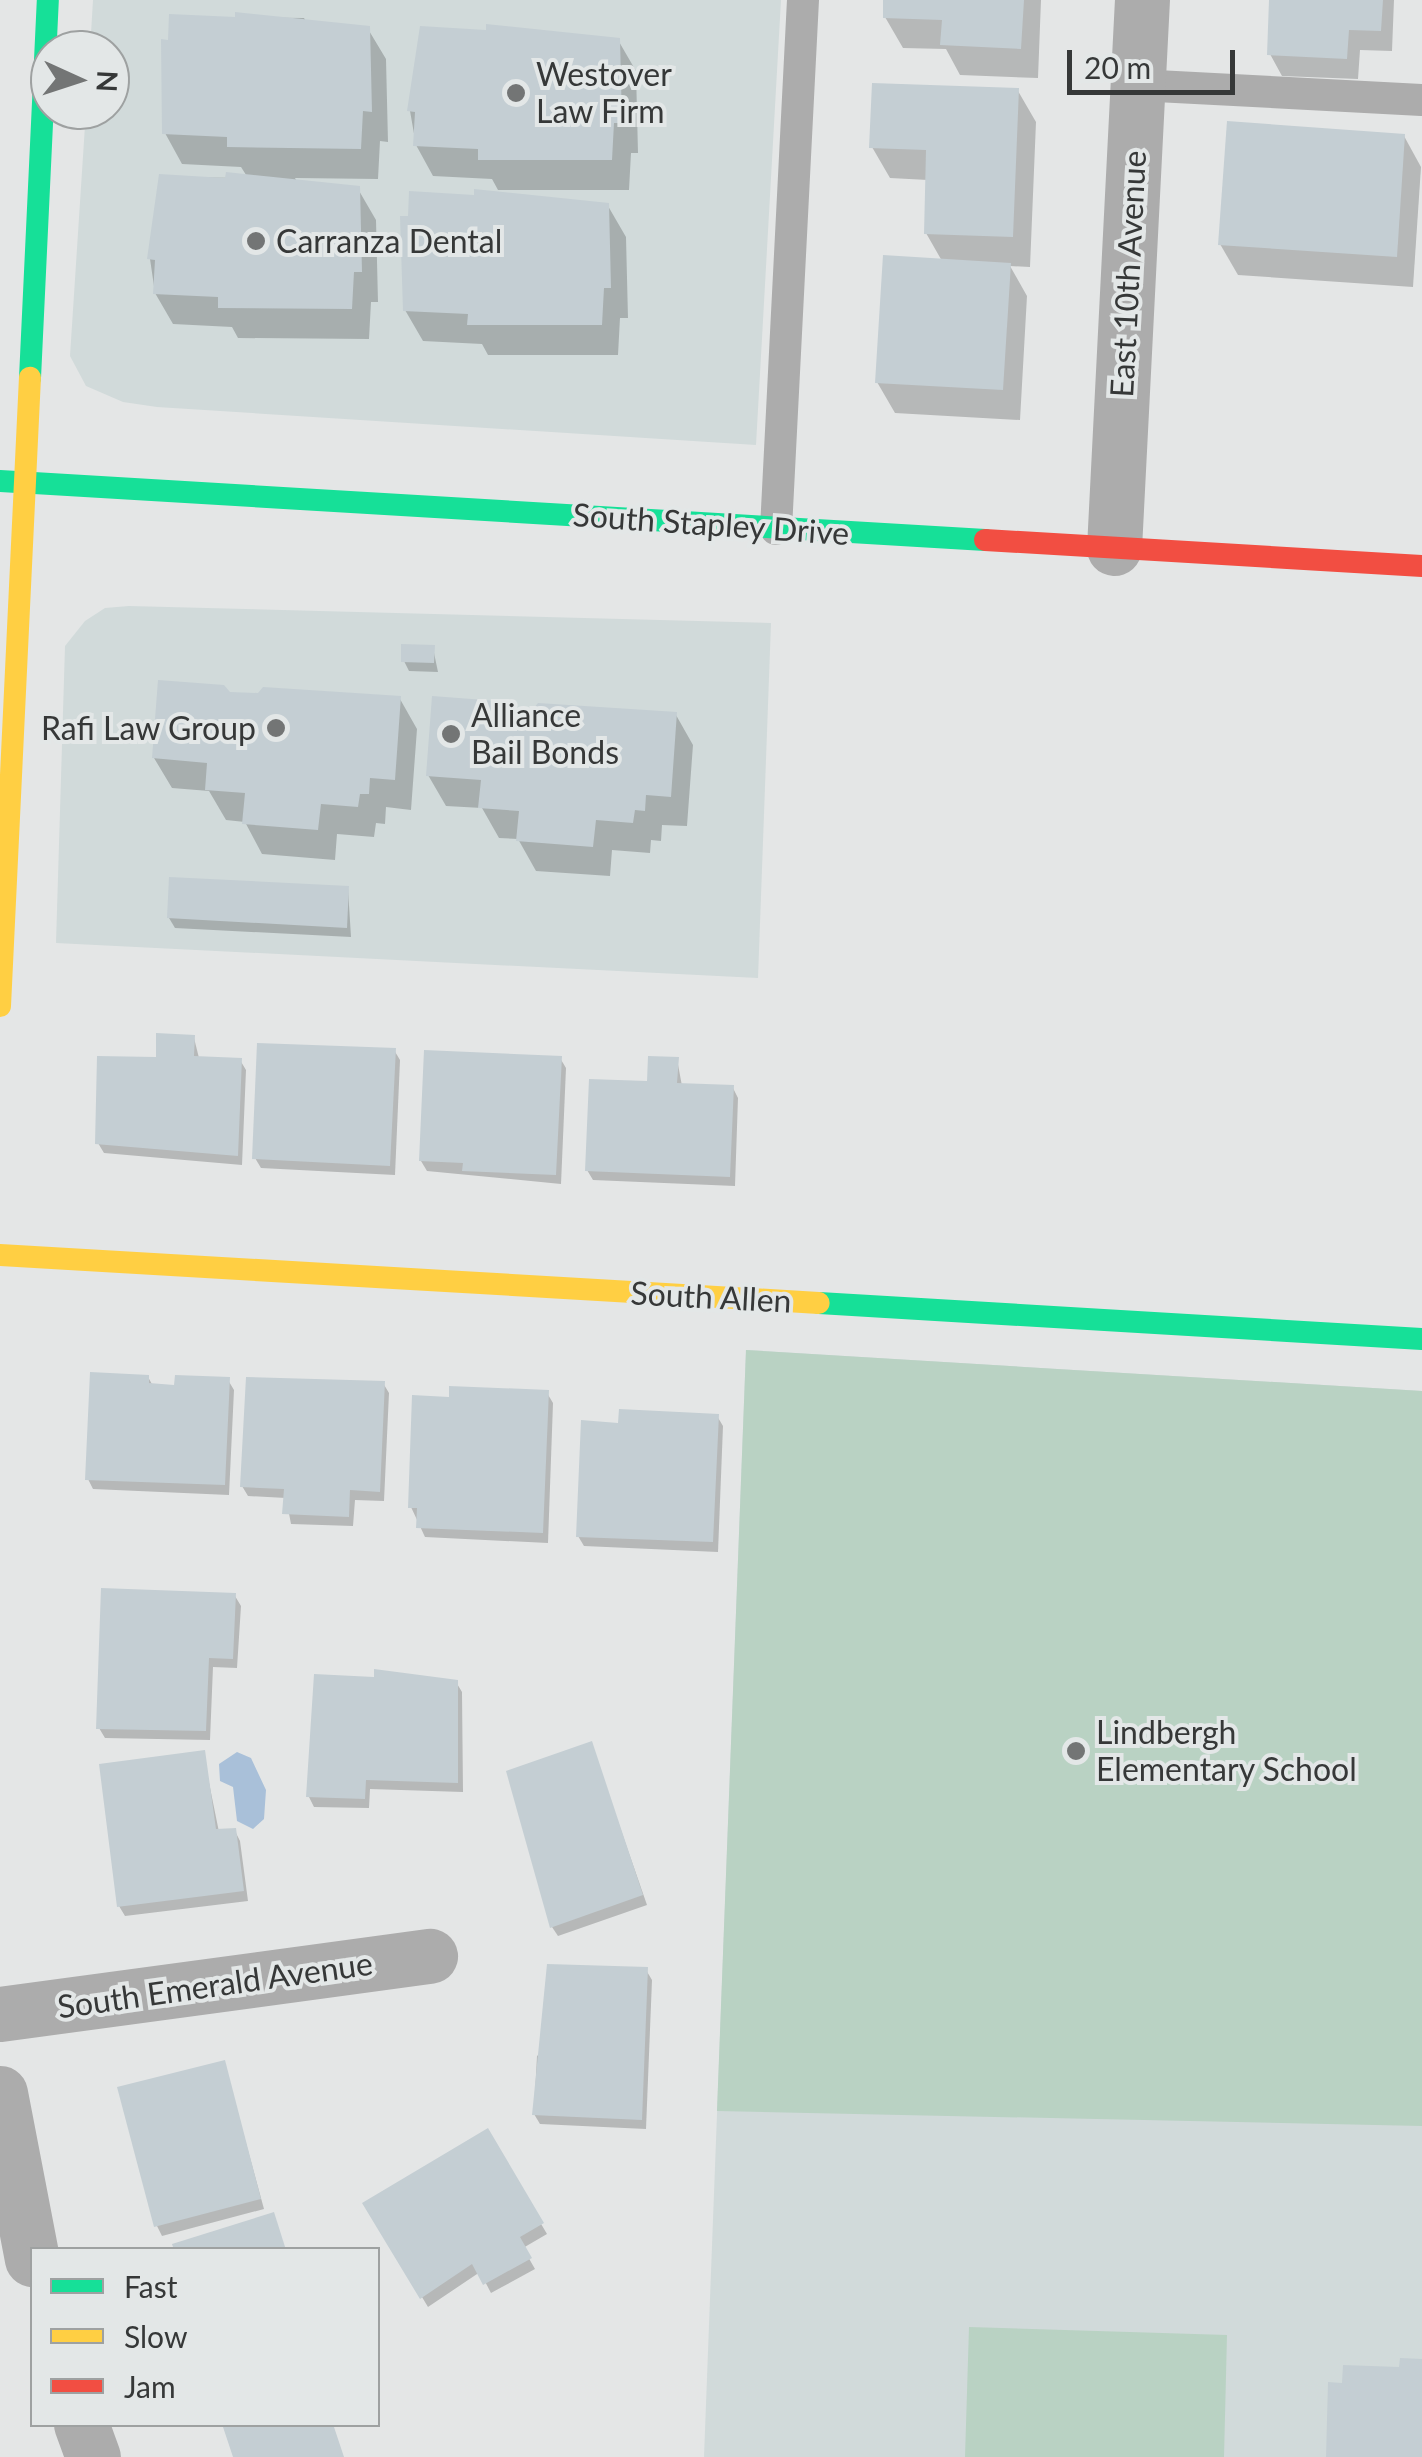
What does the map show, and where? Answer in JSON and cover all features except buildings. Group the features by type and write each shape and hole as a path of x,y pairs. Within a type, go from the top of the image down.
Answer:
{"street":[{"path":"0,1006 48,0"},
{"name":"East 10th Avenue","path":"1114,548 1142,0"},
{"name":"South Stapley Drive","path":"0,481 1422,566"},
{"name":"South Allen","path":"0,1255 1422,1339"},
{"name":"South Emerald Avenue","path":"0,2014 430,1956"},
{"path":"0,2093 30,2249"},
{"path":"82,2427 93,2457"}],"lane":[{"path":"776,529 802,0"},
{"path":"1137,85 1422,100"}],"shaded area":[{"path":"93,0 781,0 756,445 157,407 123,402 86,386 70,356 85,130 130,130 130,30 91,30"},
{"path":"105,608 771,623 758,978 56,943 65,646 85,621"},
{"name":"Lindbergh Elementary School","path":"746,1350 1422,1391 1422,2457 704,2457"}],"green space":[{"name":"Lindbergh Elementary School","path":"746,1350 1422,1391 1422,2126 717,2111"},
{"path":"969,2327 1227,2335 1224,2457 965,2457"}],"water":[{"path":"237,1752 251,1758 266,1790 264,1819 253,1829 237,1821 233,1787 220,1781 219,1764"}],"traffic: fast":[{"path":"30,378 48,0"},
{"path":"0,481 985,540"},
{"path":"819,1303 1422,1339"}],"traffic: slow":[{"path":"0,1006 30,378"},
{"path":"0,1255 819,1303"}],"traffic: jam":[{"path":"985,540 1422,566"}],"place":[{"name":"Westover Law Firm","path":"516,93"},
{"name":"Carranza Dental","path":"256,241"},
{"name":"Rafi Law Group","path":"276,728"},
{"name":"Alliance Bail Bonds","path":"451,734"},
{"name":"Lindbergh Elementary School","path":"1076,1751"}]}
